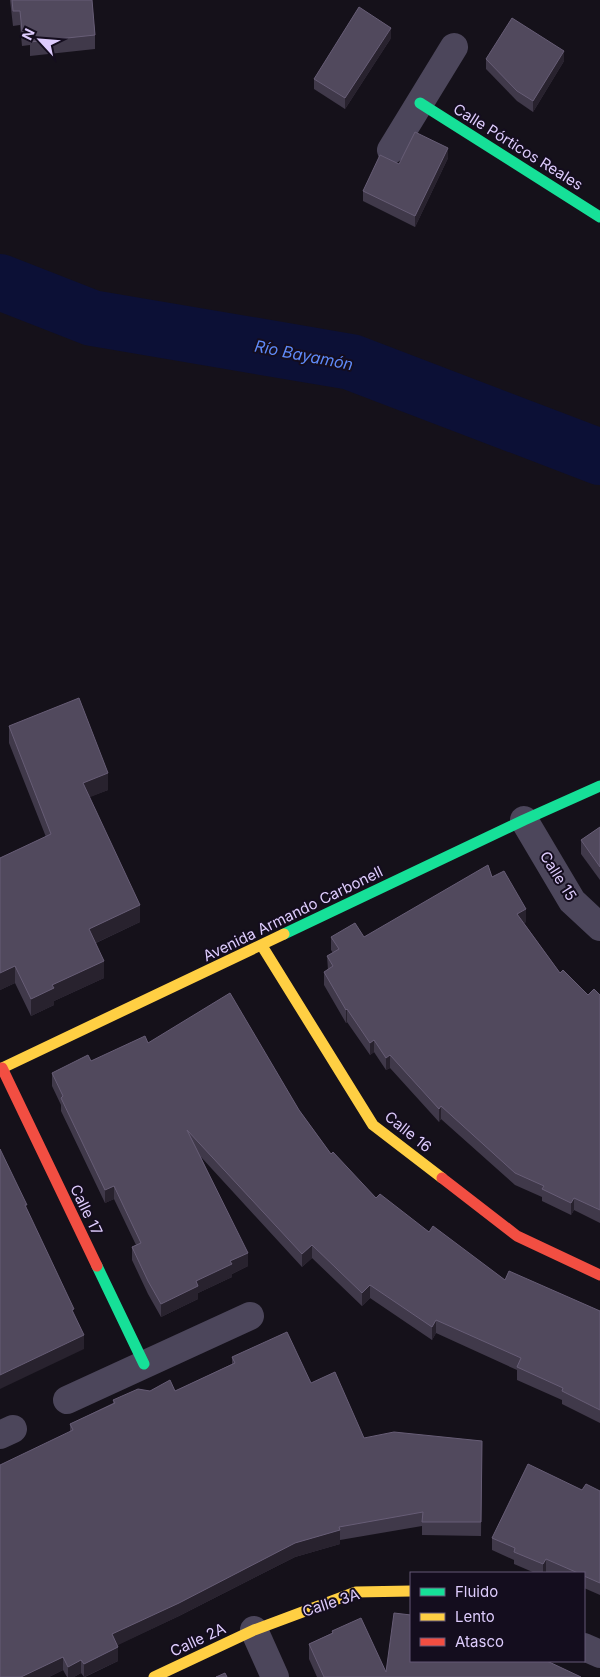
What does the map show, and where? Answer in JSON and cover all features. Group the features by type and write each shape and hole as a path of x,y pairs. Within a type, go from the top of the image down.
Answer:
{"street":[{"path":"391,150 454,47"},
{"name":"Calle Pórticos Reales","path":"420,103 600,216"},
{"name":"Avenida Armando Carbonell","path":"1,1069 524,820 600,786"},
{"name":"Calle 15","path":"524,820 572,901 600,927"},
{"name":"Calle 16","path":"262,946 373,1125 517,1236 600,1275"},
{"name":"Calle 17","path":"1,1069 144,1364"},
{"path":"67,1400 250,1316"},
{"name":"Calle 3A","path":"254,1630 356,1592 410,1590"},
{"path":"254,1630 275,1677"},
{"name":"Calle 2A","path":"154,1677 254,1630"},
{"path":"585,1647 600,1654"}],"building":[{"path":"12,0 92,0 95,35 30,42 30,30 22,31 20,11 13,11"},
{"path":"359,7 391,28 345,98 314,79"},
{"path":"512,18 564,51 533,101 517,91 486,59"},
{"path":"415,132 448,148 415,216 363,191 380,155 399,164"},
{"path":"79,698 108,773 83,783 140,905 89,929 104,961 52,985 54,988 31,999 15,966 0,973 0,858 51,834 9,726"},
{"path":"600,827 600,867 581,840"},
{"path":"488,865 492,877 504,871 526,909 517,914 560,973 563,970 588,995 594,989 600,995 600,1210 574,1198 571,1203 542,1189 544,1186 515,1173 441,1106 439,1109 390,1055 386,1058 374,1040 370,1043 346,1010 324,972 333,966 327,956 339,949 331,937 355,923 364,937"},
{"path":"230,993 299,1110 331,1154 333,1152 376,1198 380,1194 429,1232 433,1226 505,1280 509,1271 600,1311 600,1410 562,1391 563,1388 517,1367 521,1358 436,1320 432,1327 370,1285 362,1293 312,1245 302,1254 187,1130 248,1253 230,1261 232,1264 196,1281 198,1286 161,1304 132,1247 141,1243 114,1186 105,1190 61,1098 63,1096 52,1073 88,1055 91,1061 145,1036 148,1043"},
{"path":"0,1149 74,1309 72,1310 84,1335 0,1375"},
{"path":"287,1332 311,1383 335,1372 364,1438 394,1432 482,1441 481,1522 422,1522 423,1512 339,1527 340,1530 295,1543 179,1603 112,1634 118,1647 84,1664 81,1660 68,1667 63,1657 21,1677 0,1677 0,1465 73,1430 70,1424 115,1403 113,1400 138,1389 150,1391 170,1380 175,1391 235,1363 232,1357"},
{"path":"528,1464 582,1490 586,1484 600,1491 600,1583 585,1576 585,1572 576,1572 546,1559 543,1564 514,1552 515,1548 492,1538"},
{"path":"394,1613 410,1615 410,1662 549,1662 581,1677 324,1677 309,1644 361,1618 386,1672"},
{"path":"225,1673 227,1677 216,1677"}],"waterway":[{"name":"Río Bayamón","path":"0,282 92,318 351,362 600,457"}],"traffic: fast":[{"path":"420,103 600,217"},
{"path":"284,934 600,786"},
{"path":"97,1266 144,1364"}],"traffic: slow":[{"path":"0,1069 284,934"},
{"path":"262,946 373,1125 442,1178"},
{"path":"154,1677 254,1630 356,1592 410,1591"}],"traffic: jam":[{"path":"2,1068 97,1266"},
{"path":"442,1178 517,1236 600,1275"}]}
